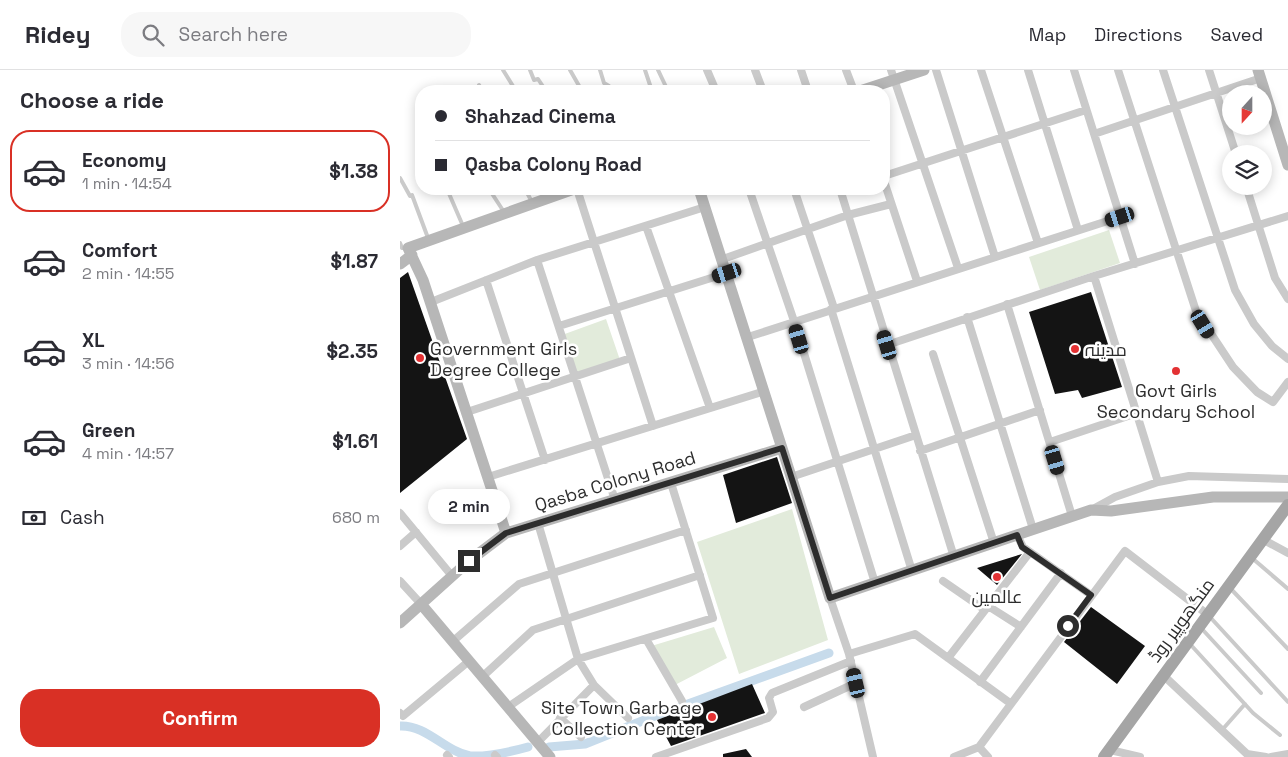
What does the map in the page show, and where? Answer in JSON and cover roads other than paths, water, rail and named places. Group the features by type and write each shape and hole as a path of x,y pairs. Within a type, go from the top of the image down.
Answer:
{"main road":[{"name":"منگھوپیر روڈ","path":"1107,753 1288,505"}],"street":[{"path":"707,70 713,85"},
{"path":"755,70 761,85"},
{"path":"801,70 806,85"},
{"path":"846,70 852,85"},
{"path":"872,85 893,75 924,70"},
{"path":"936,70 995,257"},
{"path":"981,70 1038,243"},
{"path":"1028,70 1078,230"},
{"path":"1074,70 1136,264"},
{"path":"1118,70 1196,311 1233,367 1257,392 1273,402 1288,382"},
{"path":"1163,70 1235,290 1254,324 1272,346 1288,359"},
{"path":"1209,70 1233,145"},
{"path":"1094,134 1216,93 1260,74 1288,166"},
{"path":"893,75 958,268"},
{"path":"890,174 1086,110"},
{"path":"400,264 407,249 557,195"},
{"path":"572,195 594,242 653,426"},
{"path":"701,195 850,657 873,757"},
{"path":"751,195 794,321 875,583"},
{"path":"796,195 912,571"},
{"path":"842,195 954,557"},
{"path":"889,195 917,281"},
{"path":"1249,195 1275,278 1288,299"},
{"path":"723,259 848,215 892,204"},
{"path":"431,302 537,260 705,207"},
{"path":"887,345 1094,276 1288,216"},
{"path":"748,337 872,295 1120,217"},
{"path":"646,226 710,408"},
{"path":"407,249 431,302 506,533"},
{"path":"537,260 615,500"},
{"path":"559,326 727,273"},
{"path":"1094,276 1158,482"},
{"path":"486,280 545,460"},
{"path":"1007,304 1072,516"},
{"path":"967,318 1033,529"},
{"path":"933,354 994,543"},
{"path":"467,412 631,358"},
{"path":"488,477 765,391"},
{"path":"920,451 1040,410"},
{"path":"1050,442 1137,414"},
{"path":"791,477 916,435"},
{"name":"Qasba Colony Road","path":"400,623 452,576 506,533 782,448"},
{"path":"830,598 1091,510 1115,497 1158,482 1189,476 1288,479"},
{"path":"508,708 578,659 713,618 671,483"},
{"path":"1091,510 1111,511 1213,497 1288,497"},
{"path":"400,513 452,576"},
{"path":"538,523 578,659 594,684 628,718"},
{"path":"452,642 520,584 686,530"},
{"path":"400,546 416,532"},
{"path":"1017,535 1022,547 1091,595"},
{"path":"1262,539 1288,554"},
{"path":"948,658 1030,552"},
{"path":"954,757 979,747 1010,703 1125,552 1207,614"},
{"path":"980,682 1061,573"},
{"path":"482,677 534,630 700,575"},
{"path":"400,581 550,757"},
{"path":"943,581 1021,627"},
{"path":"656,757 771,716 773,712 769,698 772,693 850,657 915,634 1010,703"},
{"path":"646,639 682,701"},
{"path":"400,713 402,716 469,661"},
{"path":"1163,676 1247,754 1266,757"},
{"path":"804,707 856,683"},
{"path":"538,742 594,684"},
{"path":"560,718 581,738"},
{"path":"979,747 988,757"},
{"path":"1107,753 1140,757"},
{"path":"1271,757 1288,754"}],"lane":[{"path":"504,70 513,85"},
{"path":"530,70 534,80 538,79 542,85"},
{"path":"570,70 579,85"},
{"path":"600,70 604,83 607,85"},
{"path":"645,70 650,85"},
{"path":"658,70 665,85"},
{"path":"400,178 410,196 412,195 429,240"},
{"path":"450,195 464,228"},
{"path":"493,195 505,214"},
{"path":"528,195 533,204"},
{"path":"1250,556 1288,590"},
{"path":"1228,586 1288,649"},
{"path":"1207,614 1288,702"},
{"path":"1199,626 1261,693"},
{"path":"1188,641 1245,704 1280,735"},
{"path":"1222,730 1245,704"}],"waterway":[{"path":"549,747 585,744 652,717 829,653"},
{"path":"400,726 419,730 452,749 470,756 492,755 528,747"}],"place":[{"name":"مدینہ","path":"1075,349"},
{"name":"Government Girls Degree College","path":"420,358"},
{"name":"Govt Girls Secondary School","path":"1176,371"},
{"name":"عالمین","path":"997,577"},
{"name":"Site Town Garbage Collection Center","path":"712,717"}]}
